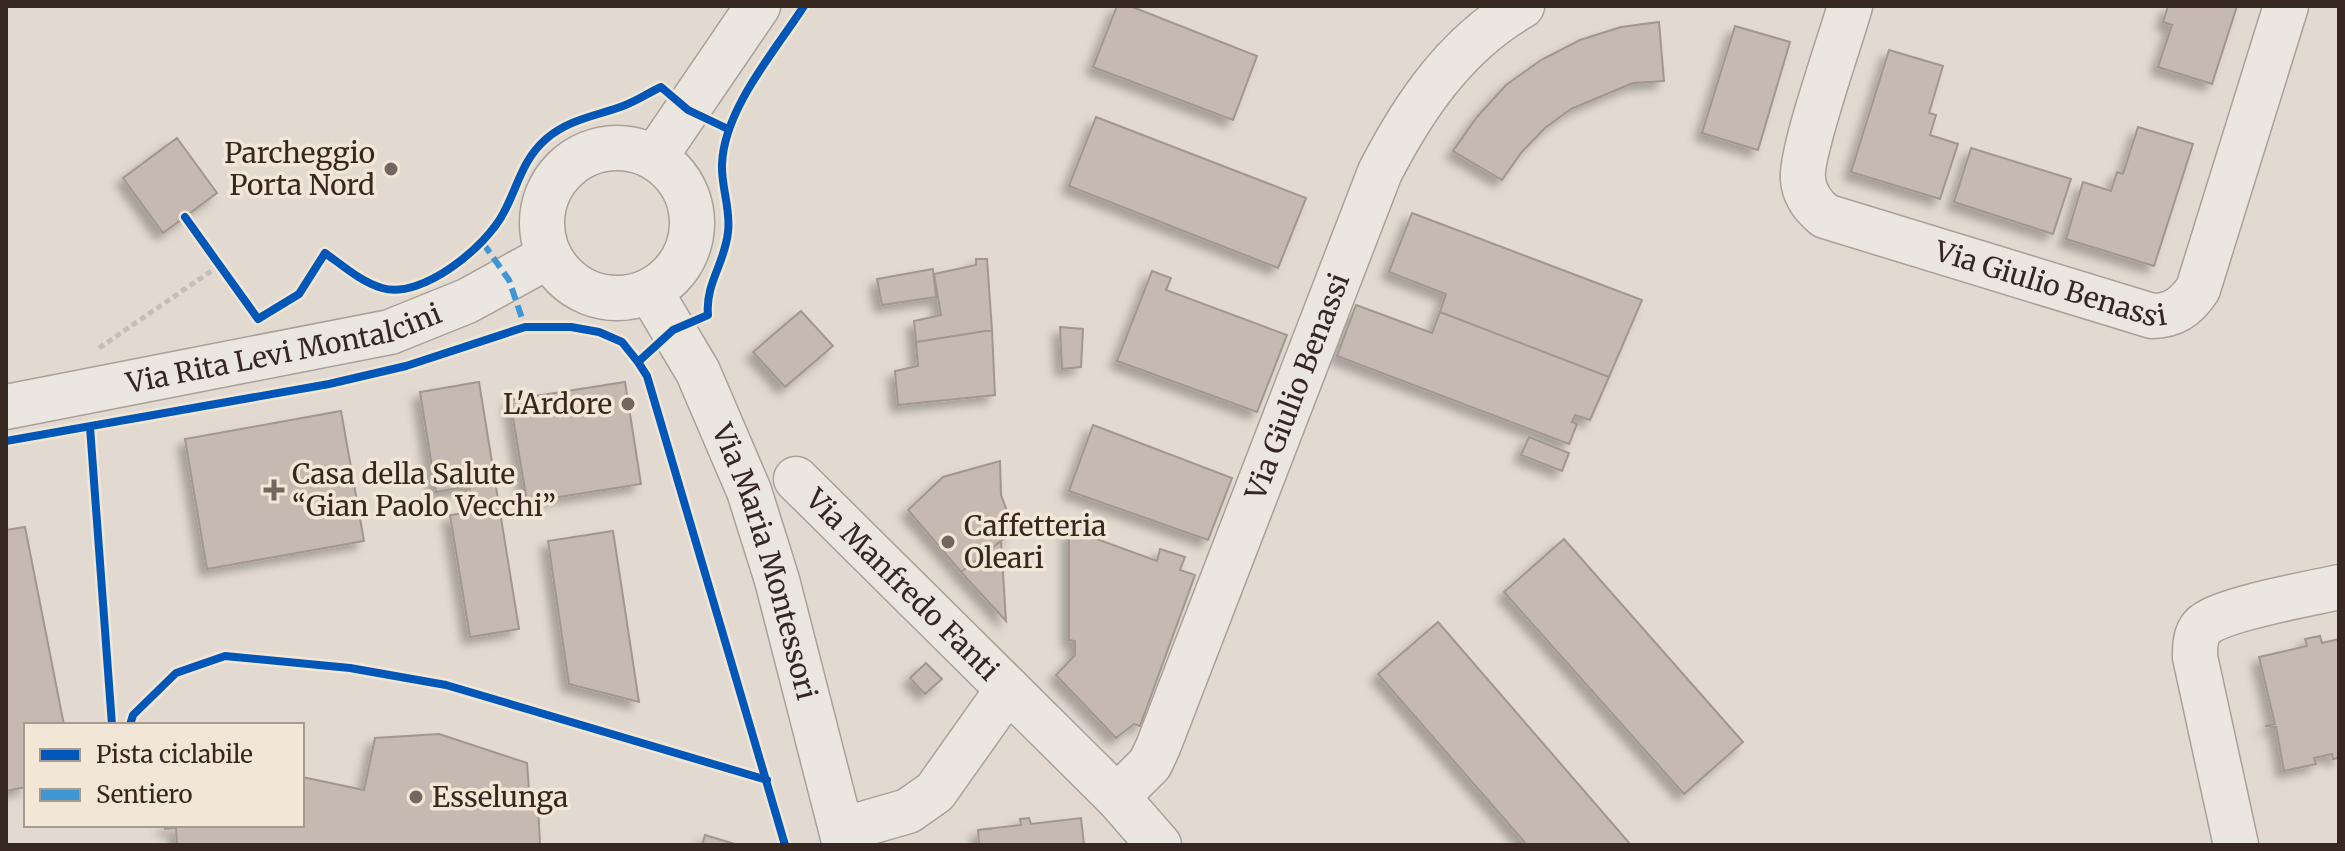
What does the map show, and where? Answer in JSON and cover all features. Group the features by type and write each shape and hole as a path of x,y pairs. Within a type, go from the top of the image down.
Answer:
{"street":[{"path":"655,157 758,6"},
{"name":"Via Giulio Benassi","path":"1117,797 1150,764 1158,747 1380,172 1431,86 1463,51 1504,16 1522,6"},
{"name":"Via Giulio Benassi","path":"1850,6 1803,166 1808,195 1817,209 1825,216 2152,316 2174,313 2191,300 2198,289 2286,6"},
{"path":"615,147 636,149 655,157 684,186 693,226 680,264 667,280 650,291 611,298 592,294 575,285 549,256 542,214 548,194 559,175 594,151 615,147"},
{"name":"Via Rita Levi Montalcini","path":"6,407 86,394 390,332 467,301 549,256"},
{"name":"Via Maria Montessori","path":"650,291 698,372 749,491 777,580 843,837"},
{"name":"Via Manfredo Fanti","path":"796,479 1117,797 1159,845"},
{"path":"2236,845 2195,657 2198,635 2202,626 2220,615 2339,587"},
{"name":"Via Manfredo Fanti","path":"843,837 898,816 935,792 1008,689"}],"path":[{"path":"86,394 81,359 220,265"}],"building":[{"path":"1117,6 1130,6 1257,56 1233,120 1093,67"},
{"path":"2168,6 2237,6 2212,84 2158,67 2172,25 2163,22"},
{"path":"1659,22 1664,81 1633,83 1571,109 1545,128 1521,153 1502,180 1453,151 1477,117 1506,85 1541,60 1580,40 1621,27"},
{"path":"1735,26 1790,42 1758,150 1702,133"},
{"path":"1889,50 1943,66 1929,113 1936,115 1930,135 1958,144 1940,199 1851,172"},
{"path":"1096,117 1306,198 1278,268 1069,186"},
{"path":"2138,127 2193,144 2154,266 2066,239 2083,182 2111,191 2117,172 2123,174"},
{"path":"177,138 217,193 163,233 123,178"},
{"path":"1971,148 2071,179 2053,234 1954,202"},
{"path":"1412,213 1642,300 1609,377 1440,312 1446,294 1389,272"},
{"path":"976,259 987,259 992,330 916,342 914,321 941,315 934,274 976,265"},
{"path":"933,269 936,297 882,305 877,279"},
{"path":"1152,271 1171,278 1166,290 1287,335 1257,412 1117,361"},
{"path":"1356,305 1432,333 1440,312 1609,377 1590,420 1575,415 1572,422 1577,424 1569,444 1337,356"},
{"path":"801,311 833,346 785,387 753,352"},
{"path":"1060,327 1083,329 1081,367 1062,369"},
{"path":"992,330 995,395 898,405 895,371 918,366 916,342"},
{"path":"479,382 519,629 470,637 450,515 473,512 469,486 436,492 420,392"},
{"path":"625,382 641,484 527,502 510,400"},
{"name":"Casa della Salute “Gian Paolo Vecchi”","path":"341,411 364,541 207,569 185,439"},
{"path":"1093,425 1232,478 1208,540 1069,491"},
{"path":"1529,437 1569,453 1562,471 1521,455"},
{"path":"1000,461 1001,495 1007,511 988,527 994,532 1002,526 1010,534 961,572 908,510 943,477"},
{"path":"25,527 64,723 24,723 24,787 6,791 6,530"},
{"path":"1069,529 1157,561 1160,549 1185,557 1180,570 1195,575 1140,726 1134,724 1116,738 1056,675 1075,655 1075,641 1069,640"},
{"path":"613,531 639,702 569,684 548,541"},
{"path":"1564,539 1743,742 1684,794 1504,592"},
{"path":"1001,541 1006,621 961,572"},
{"path":"1438,622 1631,845 1527,845 1378,674"},
{"path":"2320,636 2322,643 2339,639 2339,758 2333,759 2332,754 2314,758 2316,764 2284,771 2276,727 2265,726 2275,724 2259,657 2307,646 2305,639"},
{"path":"926,663 942,679 925,694 910,678"},
{"name":"Esselunga","path":"439,734 527,763 530,804 538,804 540,845 177,845 176,828 165,829 165,827 304,827 304,777 364,790 375,738"},
{"path":"1029,818 1031,824 1081,818 1084,845 979,845 978,830 1021,825 1020,819"},
{"path":"705,835 738,845 702,845"}],"marked path":[{"path":"483,243 509,280 525,327"}],"cycle path":[{"path":"6,441 329,384 406,366 525,327 571,327 599,332 622,342 638,362 673,330 708,315 709,293 728,232 722,173 725,143 753,81 804,6"},
{"path":"185,217 258,319 299,294 325,253 374,285 398,290 416,286 452,267 496,226 526,164 538,147 573,122 628,104 661,87 688,110 728,129"},
{"path":"638,362 647,376 785,845"},
{"path":"90,427 112,723"},
{"path":"131,723 133,715 176,673 225,656 350,668 446,685 767,780"}],"place":[{"name":"Parcheggio Porta Nord","path":"391,169"},
{"name":"L'Ardore","path":"628,404"},
{"name":"Casa della Salute “Gian Paolo Vecchi”","path":"274,490"},
{"name":"Caffetteria Oleari","path":"948,542"},
{"name":"Esselunga","path":"416,797"}]}
